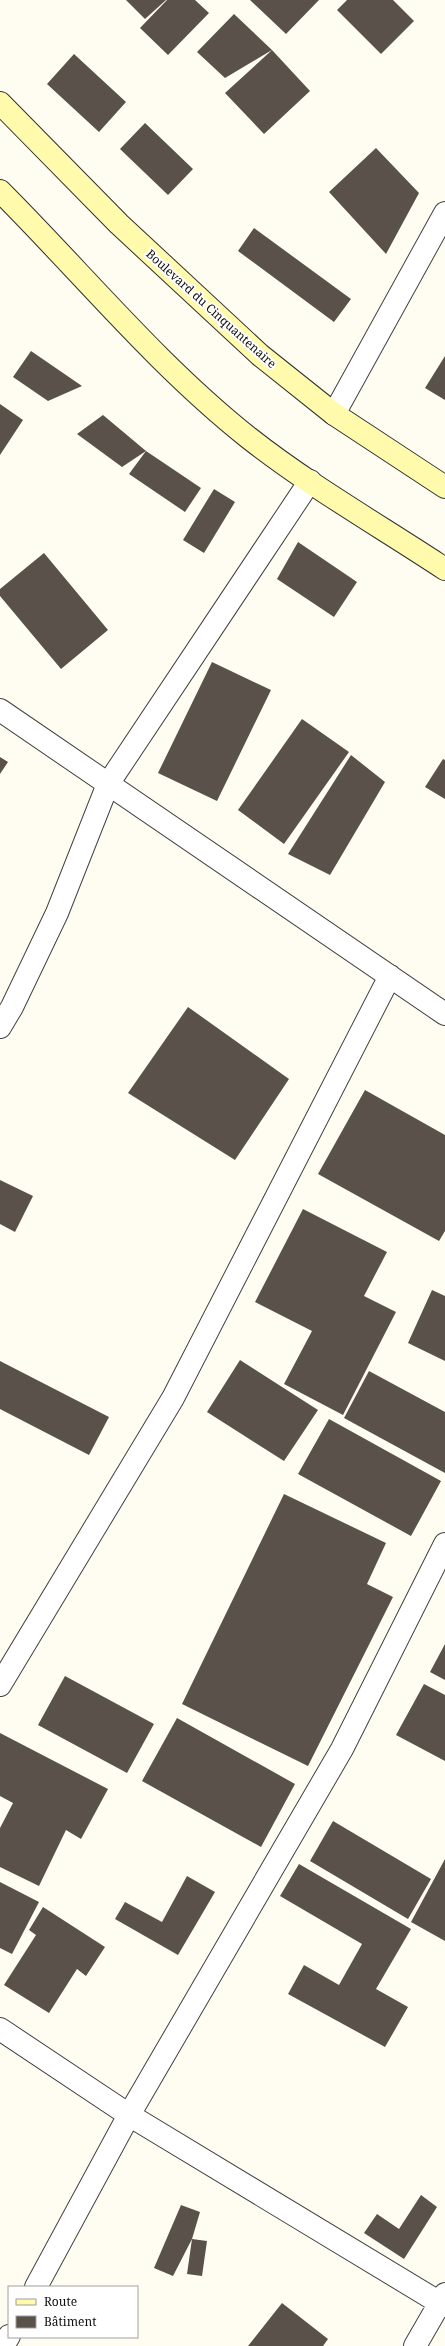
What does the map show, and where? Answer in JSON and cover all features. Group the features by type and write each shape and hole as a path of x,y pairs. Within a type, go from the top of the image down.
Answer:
{"main road":[{"name":"Boulevard du Cinquantenaire","path":"0,102 118,224 260,355 334,414 445,487"},
{"path":"0,191 161,361 249,438 310,481 445,569"}],"street":[{"path":"334,414 445,213"},
{"path":"0,1027 12,1007 57,913 108,784 310,481"},
{"path":"0,710 445,1014"},
{"path":"0,1685 173,1398 390,976"},
{"path":"37,2286 129,2115 342,1749 445,1544"},
{"path":"0,2029 129,2115 443,2301 415,2346"}],"building":[{"path":"126,0 166,0 145,19"},
{"path":"167,0 195,0 209,13 168,55 140,28"},
{"path":"250,0 319,0 286,34"},
{"path":"347,0 393,0 414,21 381,54 337,10"},
{"path":"234,14 272,50 225,78 197,52"},
{"path":"272,50 310,91 264,134 225,93"},
{"path":"74,54 126,102 99,132 47,84"},
{"path":"145,123 193,169 168,195 120,149"},
{"path":"376,148 419,193 386,254 329,192"},
{"path":"254,228 351,299 334,322 238,251"},
{"path":"31,351 82,386 48,401 13,377"},
{"path":"445,356 445,400 425,388"},
{"path":"0,404 23,420 0,455"},
{"path":"103,415 146,451 122,467 77,434"},
{"path":"146,451 201,488 185,512 129,474"},
{"path":"214,489 235,502 204,553 183,540"},
{"path":"298,542 357,582 334,617 277,579"},
{"path":"44,553 108,630 61,669 0,596 0,589"},
{"path":"212,662 271,690 217,801 158,773"},
{"path":"302,719 349,752 284,844 238,810"},
{"path":"351,755 385,782 330,875 288,854"},
{"path":"0,757 8,762 0,774"},
{"path":"443,759 445,760 445,799 425,787"},
{"path":"188,1007 289,1079 235,1160 128,1093"},
{"path":"365,1090 445,1135 445,1231 439,1241 318,1174"},
{"path":"0,1180 33,1196 15,1232 0,1224"},
{"path":"303,1209 387,1252 364,1296 396,1312 343,1415 284,1384 312,1331 255,1302"},
{"path":"432,1290 445,1296 445,1361 408,1343"},
{"path":"240,1360 318,1410 284,1461 207,1412"},
{"path":"0,1361 109,1417 89,1455 0,1409"},
{"path":"369,1371 445,1412 445,1473 344,1418"},
{"path":"329,1419 441,1481 411,1536 298,1474"},
{"path":"284,1494 386,1543 367,1584 393,1597 308,1766 182,1704"},
{"path":"445,1644 445,1680 430,1672"},
{"path":"65,1676 154,1724 127,1773 38,1725"},
{"path":"424,1684 445,1695 445,1761 396,1735"},
{"path":"177,1718 295,1784 261,1847 142,1781"},
{"path":"0,1733 108,1789 81,1839 66,1830 39,1886 0,1867 0,1828 13,1803 0,1796"},
{"path":"333,1821 431,1879 408,1919 310,1861"},
{"path":"445,1859 445,1941 411,1922"},
{"path":"299,1864 411,1929 376,1989 408,2007 385,2047 288,1994 304,1965 339,1985 362,1944 280,1896"},
{"path":"187,1876 215,1892 178,1955 115,1919 125,1902 162,1922"},
{"path":"0,1882 39,1902 12,1954 0,1948"},
{"path":"43,1907 105,1947 86,1976 77,1969 49,2013 4,1985 36,1935 29,1930"},
{"path":"421,2195 437,2207 404,2259 364,2233 377,2214 399,2229"},
{"path":"181,2205 200,2212 192,2239 173,2276 154,2268"},
{"path":"192,2239 207,2241 202,2276 187,2274"},
{"path":"282,2303 328,2339 323,2346 248,2346"}]}
